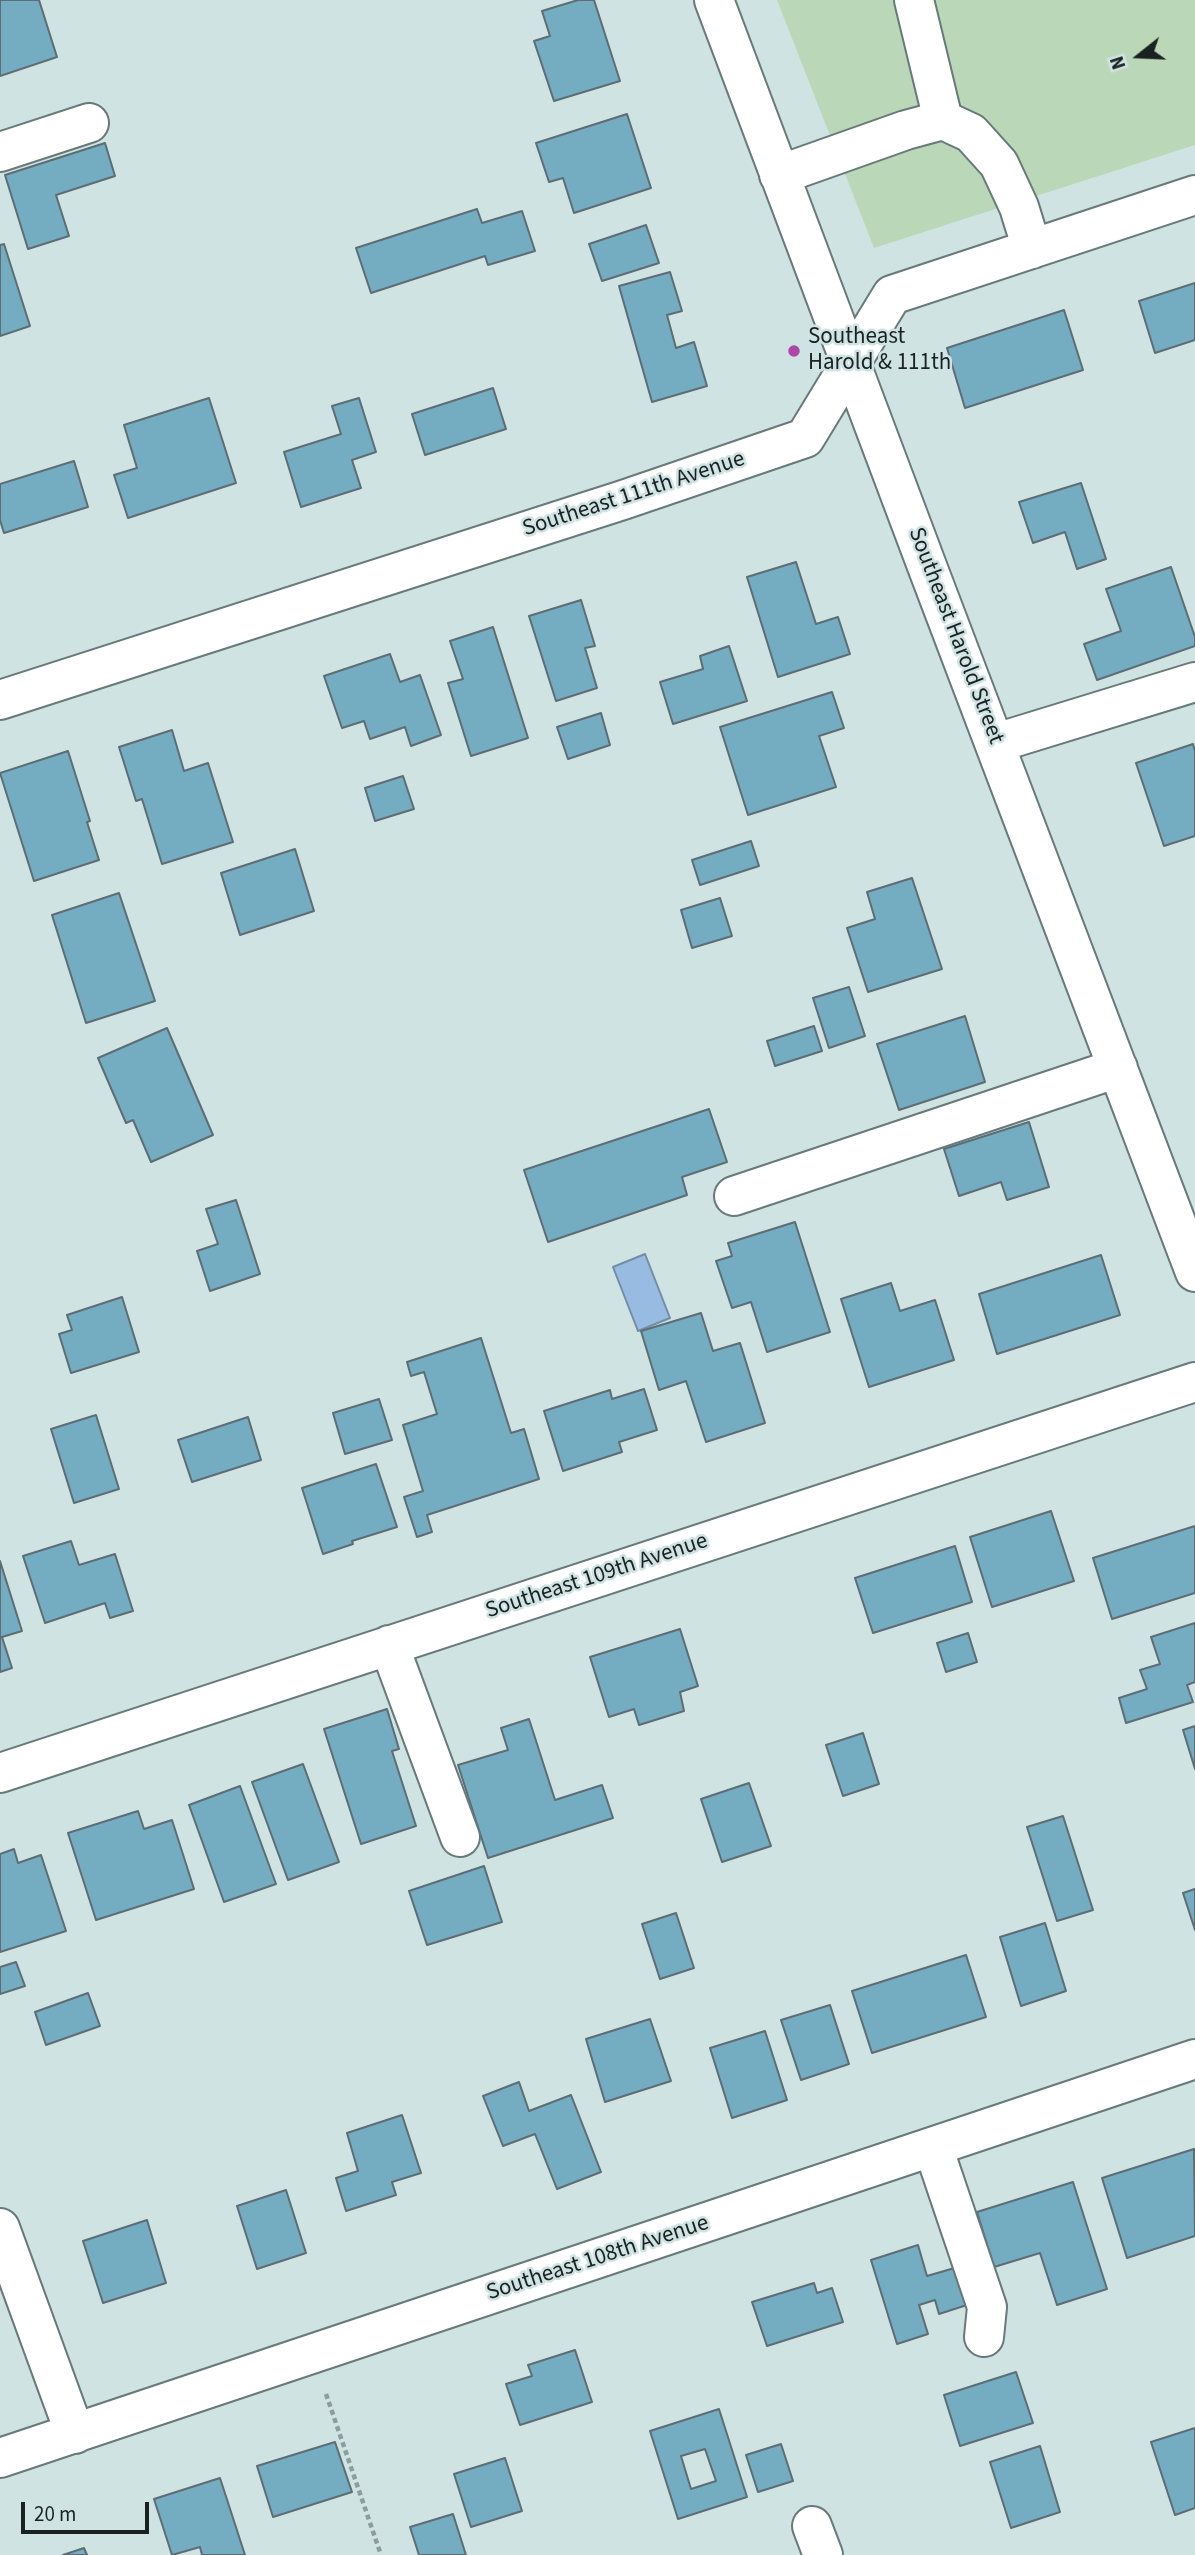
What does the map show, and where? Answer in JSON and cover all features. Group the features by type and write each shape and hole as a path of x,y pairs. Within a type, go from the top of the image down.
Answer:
{"street":[{"name":"Southeast Harold Street","path":"714,0 849,365 996,743 1195,1272"},
{"path":"914,0 943,120"},
{"path":"779,175 906,130 943,120 971,133 999,164 1020,207 1032,249"},
{"path":"0,152 89,122"},
{"name":"Southeast 111th Avenue","path":"0,700 623,500 805,438 892,295 1195,195"},
{"path":"996,743 1195,682"},
{"path":"734,1196 1118,1068"},
{"name":"Southeast 109th Avenue","path":"0,1773 1195,1382"},
{"path":"389,1645 460,1837"},
{"name":"Southeast 108th Avenue","path":"0,2458 1195,2059"},
{"path":"933,2147 987,2307 984,2337"},
{"path":"0,2228 75,2434"}],"path":[{"path":"312,2354 381,2555"}],"green space":[{"path":"777,0 1195,0 1195,145 874,248"}],"water":[{"path":"645,1254 670,1318 638,1331 613,1267"}],"building":[{"path":"0,0 39,0 57,57 0,76"},
{"path":"578,0 594,0 620,81 554,101 534,41 550,36 542,11"},
{"path":"627,114 651,188 574,213 563,178 549,182 536,143"},
{"path":"105,143 115,176 56,195 69,236 28,249 5,175"},
{"path":"477,209 482,223 522,211 535,251 488,265 485,256 371,293 356,248"},
{"path":"646,225 659,263 602,281 589,244"},
{"path":"4,244 30,326 0,336 0,245"},
{"path":"670,272 682,311 667,315 676,348 694,342 707,386 652,402 619,286"},
{"path":"1195,283 1195,340 1155,353 1139,301"},
{"path":"1064,310 1083,370 965,408 947,348"},
{"path":"493,388 506,429 425,455 412,414"},
{"path":"209,398 236,483 128,518 114,475 137,468 124,425"},
{"path":"359,398 376,452 352,460 361,488 301,507 284,452 341,434 332,406"},
{"path":"74,461 88,507 4,533 0,520 0,484"},
{"path":"1081,483 1106,559 1077,569 1065,532 1033,543 1019,502"},
{"path":"796,562 816,624 838,617 850,654 778,677 747,577"},
{"path":"1171,567 1195,637 1195,646 1097,680 1084,644 1121,631 1106,589"},
{"path":"581,600 595,646 585,648 597,688 556,701 529,616"},
{"path":"493,627 528,738 471,756 448,683 463,679 450,641"},
{"path":"729,646 747,701 673,724 660,682 703,669 700,656"},
{"path":"390,654 400,682 420,675 441,735 411,746 405,727 370,739 364,721 342,728 324,676"},
{"path":"832,692 844,728 819,736 836,787 748,815 720,727"},
{"path":"601,713 610,745 568,759 557,727"},
{"path":"172,730 184,771 208,763 233,842 162,864 142,799 136,801 119,747"},
{"path":"1193,744 1195,836 1164,846 1136,763"},
{"path":"68,751 99,860 34,881 0,773"},
{"path":"403,776 414,809 375,821 365,788"},
{"path":"751,841 759,866 700,885 692,860"},
{"path":"295,849 314,911 240,935 221,873"},
{"path":"912,878 942,969 868,992 847,928 875,919 867,892"},
{"path":"119,893 155,1001 86,1023 52,915"},
{"path":"720,898 732,936 692,948 681,910"},
{"path":"849,987 865,1036 829,1048 813,998"},
{"path":"965,1016 985,1082 899,1110 877,1044"},
{"path":"814,1026 822,1051 775,1066 767,1041"},
{"path":"167,1028 213,1135 151,1162 133,1120 126,1123 98,1058"},
{"path":"709,1109 727,1162 682,1177 687,1195 548,1242 524,1170"},
{"path":"1029,1122 1049,1187 1007,1200 1001,1182 959,1196 944,1149"},
{"path":"236,1200 260,1274 210,1291 197,1251 218,1244 206,1209"},
{"path":"795,1222 830,1332 767,1352 751,1302 732,1308 716,1261 732,1256 728,1243"},
{"path":"1101,1255 1120,1315 997,1354 979,1294"},
{"path":"891,1283 900,1311 935,1300 954,1360 869,1387 841,1299"},
{"path":"122,1297 139,1352 71,1373 59,1334 72,1330 67,1315"},
{"path":"701,1313 713,1351 740,1343 765,1423 706,1442 686,1381 659,1390 641,1331"},
{"path":"481,1338 511,1433 524,1429 539,1479 427,1515 432,1532 417,1537 404,1497 423,1491 403,1425 437,1414 424,1372 411,1376 407,1362"},
{"path":"644,1389 657,1430 619,1442 622,1452 563,1471 544,1411 610,1390 612,1399"},
{"path":"379,1399 392,1440 345,1454 333,1413"},
{"path":"96,1415 119,1489 74,1503 51,1429"},
{"path":"248,1417 261,1460 192,1482 178,1440"},
{"path":"376,1464 397,1527 352,1541 353,1544 323,1554 302,1488"},
{"path":"1051,1511 1074,1581 992,1607 970,1537"},
{"path":"1195,1526 1195,1593 1112,1619 1093,1558"},
{"path":"71,1541 79,1565 115,1554 133,1611 110,1618 105,1603 45,1623 23,1556"},
{"path":"955,1546 972,1602 873,1633 855,1578"},
{"path":"0,1561 22,1631 2,1637 12,1668 0,1672"},
{"path":"1195,1623 1195,1682 1187,1685 1193,1702 1126,1723 1119,1698 1147,1689 1140,1670 1160,1664 1151,1637"},
{"path":"680,1629 698,1686 680,1692 684,1711 639,1725 634,1709 609,1717 590,1657"},
{"path":"968,1633 977,1662 946,1672 937,1643"},
{"path":"387,1709 399,1749 392,1751 416,1826 361,1844 324,1729"},
{"path":"529,1719 555,1800 602,1785 613,1818 488,1858 458,1765 508,1750 501,1728"},
{"path":"1195,1726 1195,1769 1183,1730"},
{"path":"863,1733 879,1784 843,1796 826,1745"},
{"path":"303,1764 339,1862 288,1880 252,1782"},
{"path":"749,1783 771,1846 722,1862 701,1799"},
{"path":"240,1786 276,1884 224,1902 189,1805"},
{"path":"138,1811 144,1829 172,1820 194,1889 96,1920 68,1833"},
{"path":"1063,1816 1093,1910 1057,1921 1027,1827"},
{"path":"14,1849 18,1863 41,1855 66,1931 0,1952 0,1854"},
{"path":"484,1866 502,1922 427,1945 409,1891"},
{"path":"1195,1889 1195,1930 1183,1893"},
{"path":"676,1913 694,1968 660,1979 642,1924"},
{"path":"1045,1923 1066,1991 1021,2006 1000,1937"},
{"path":"966,1955 986,2017 872,2053 852,1991"},
{"path":"16,1962 25,1986 0,1994 0,1967"},
{"path":"88,1993 100,2026 46,2045 35,2012"},
{"path":"830,2005 849,2064 801,2080 781,2020"},
{"path":"650,2019 671,2081 605,2102 586,2039"},
{"path":"765,2031 787,2100 732,2118 710,2048"},
{"path":"519,2082 529,2111 571,2095 601,2172 557,2189 535,2134 503,2146 483,2096"},
{"path":"402,2115 421,2173 392,2182 396,2195 346,2211 336,2178 358,2171 347,2133"},
{"path":"1194,2149 1195,2236 1127,2258 1102,2178"},
{"path":"1073,2182 1107,2289 1057,2305 1040,2253 994,2267 977,2212"},
{"path":"286,2190 306,2253 257,2269 237,2206"},
{"path":"147,2220 166,2283 103,2303 83,2241"},
{"path":"918,2245 927,2276 958,2267 970,2304 939,2314 935,2300 919,2305 928,2334 897,2344 871,2260"},
{"path":"814,2283 817,2293 832,2288 843,2322 767,2346 752,2302"},
{"path":"575,2350 592,2402 520,2425 506,2384 532,2376 528,2365"},
{"path":"1016,2372 1033,2423 960,2446 944,2395"},
{"path":"719,2409 747,2497 678,2519 650,2431","holes":["705,2449 716,2481 691,2489 681,2456"]},
{"path":"1195,2428 1195,2508 1175,2515 1151,2442"},
{"path":"335,2442 352,2492 273,2517 257,2466"},
{"path":"781,2444 793,2481 758,2492 746,2455"},
{"path":"1040,2446 1060,2512 1011,2528 990,2462"},
{"path":"505,2458 522,2511 471,2527 454,2474"},
{"path":"220,2478 245,2555 202,2555 200,2547 172,2555 154,2499"},
{"path":"453,2514 466,2555 419,2555 410,2527"},
{"path":"84,2548 87,2555 63,2555"}],"place":[{"name":"Southeast Harold & 111th","path":"794,351"}]}
